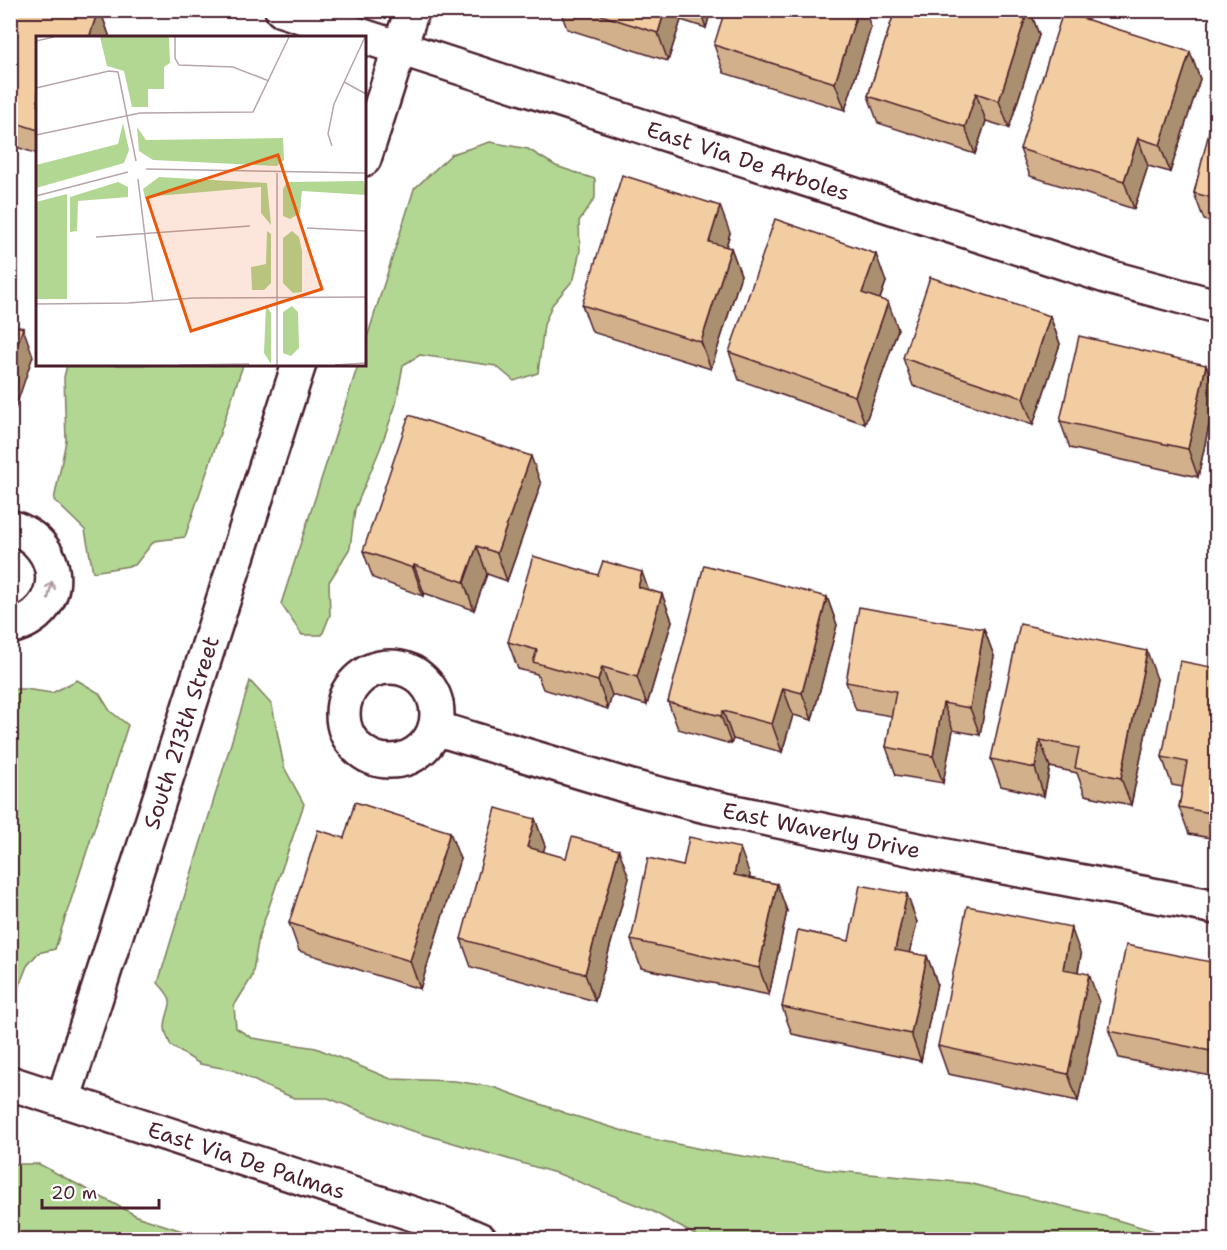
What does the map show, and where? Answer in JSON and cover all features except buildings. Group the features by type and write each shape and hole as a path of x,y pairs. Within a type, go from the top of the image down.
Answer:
{"street":[{"name":"East Via De Arboles","path":"282,10 361,36"},
{"path":"366,153 412,10"},
{"name":"East Via De Arboles","path":"366,38 1112,278 1216,306"},
{"name":"South 213th Street","path":"63,1100 297,366"},
{"path":"10,527 25,531 38,541 48,554 53,570 52,586 47,602 37,615 22,624 10,627"},
{"name":"East Waverly Drive","path":"435,728 631,787 706,806 951,857 1216,907"},
{"name":"East Via De Palmas","path":"10,1083 438,1221 480,1239"}],"green space":[{"path":"490,142 528,149 556,166 595,179 595,198 579,221 580,250 574,279 552,305 544,325 538,373 514,381 496,366 420,355 403,365 396,404 355,509 350,548 329,582 330,615 322,635 302,635 281,604 358,366 366,366 366,341 414,189 452,154"},
{"path":"67,366 243,366 185,537 154,541 135,565 93,572 85,530 54,500 66,441 64,377"},
{"path":"77,680 99,693 110,711 128,725 55,949 38,953 27,966 19,986 11,992 11,689 52,693"},
{"path":"250,681 272,705 284,767 304,804 259,936 252,977 234,1006 236,1028 252,1038 316,1048 391,1079 455,1081 493,1087 565,1113 643,1137 826,1170 968,1183 1107,1217 1181,1239 702,1239 652,1211 559,1174 406,1129 328,1098 294,1098 233,1070 200,1064 171,1046 165,1027 170,1005 169,996 158,983"},
{"path":"10,1164 39,1164 139,1217 207,1239 11,1239"}]}
